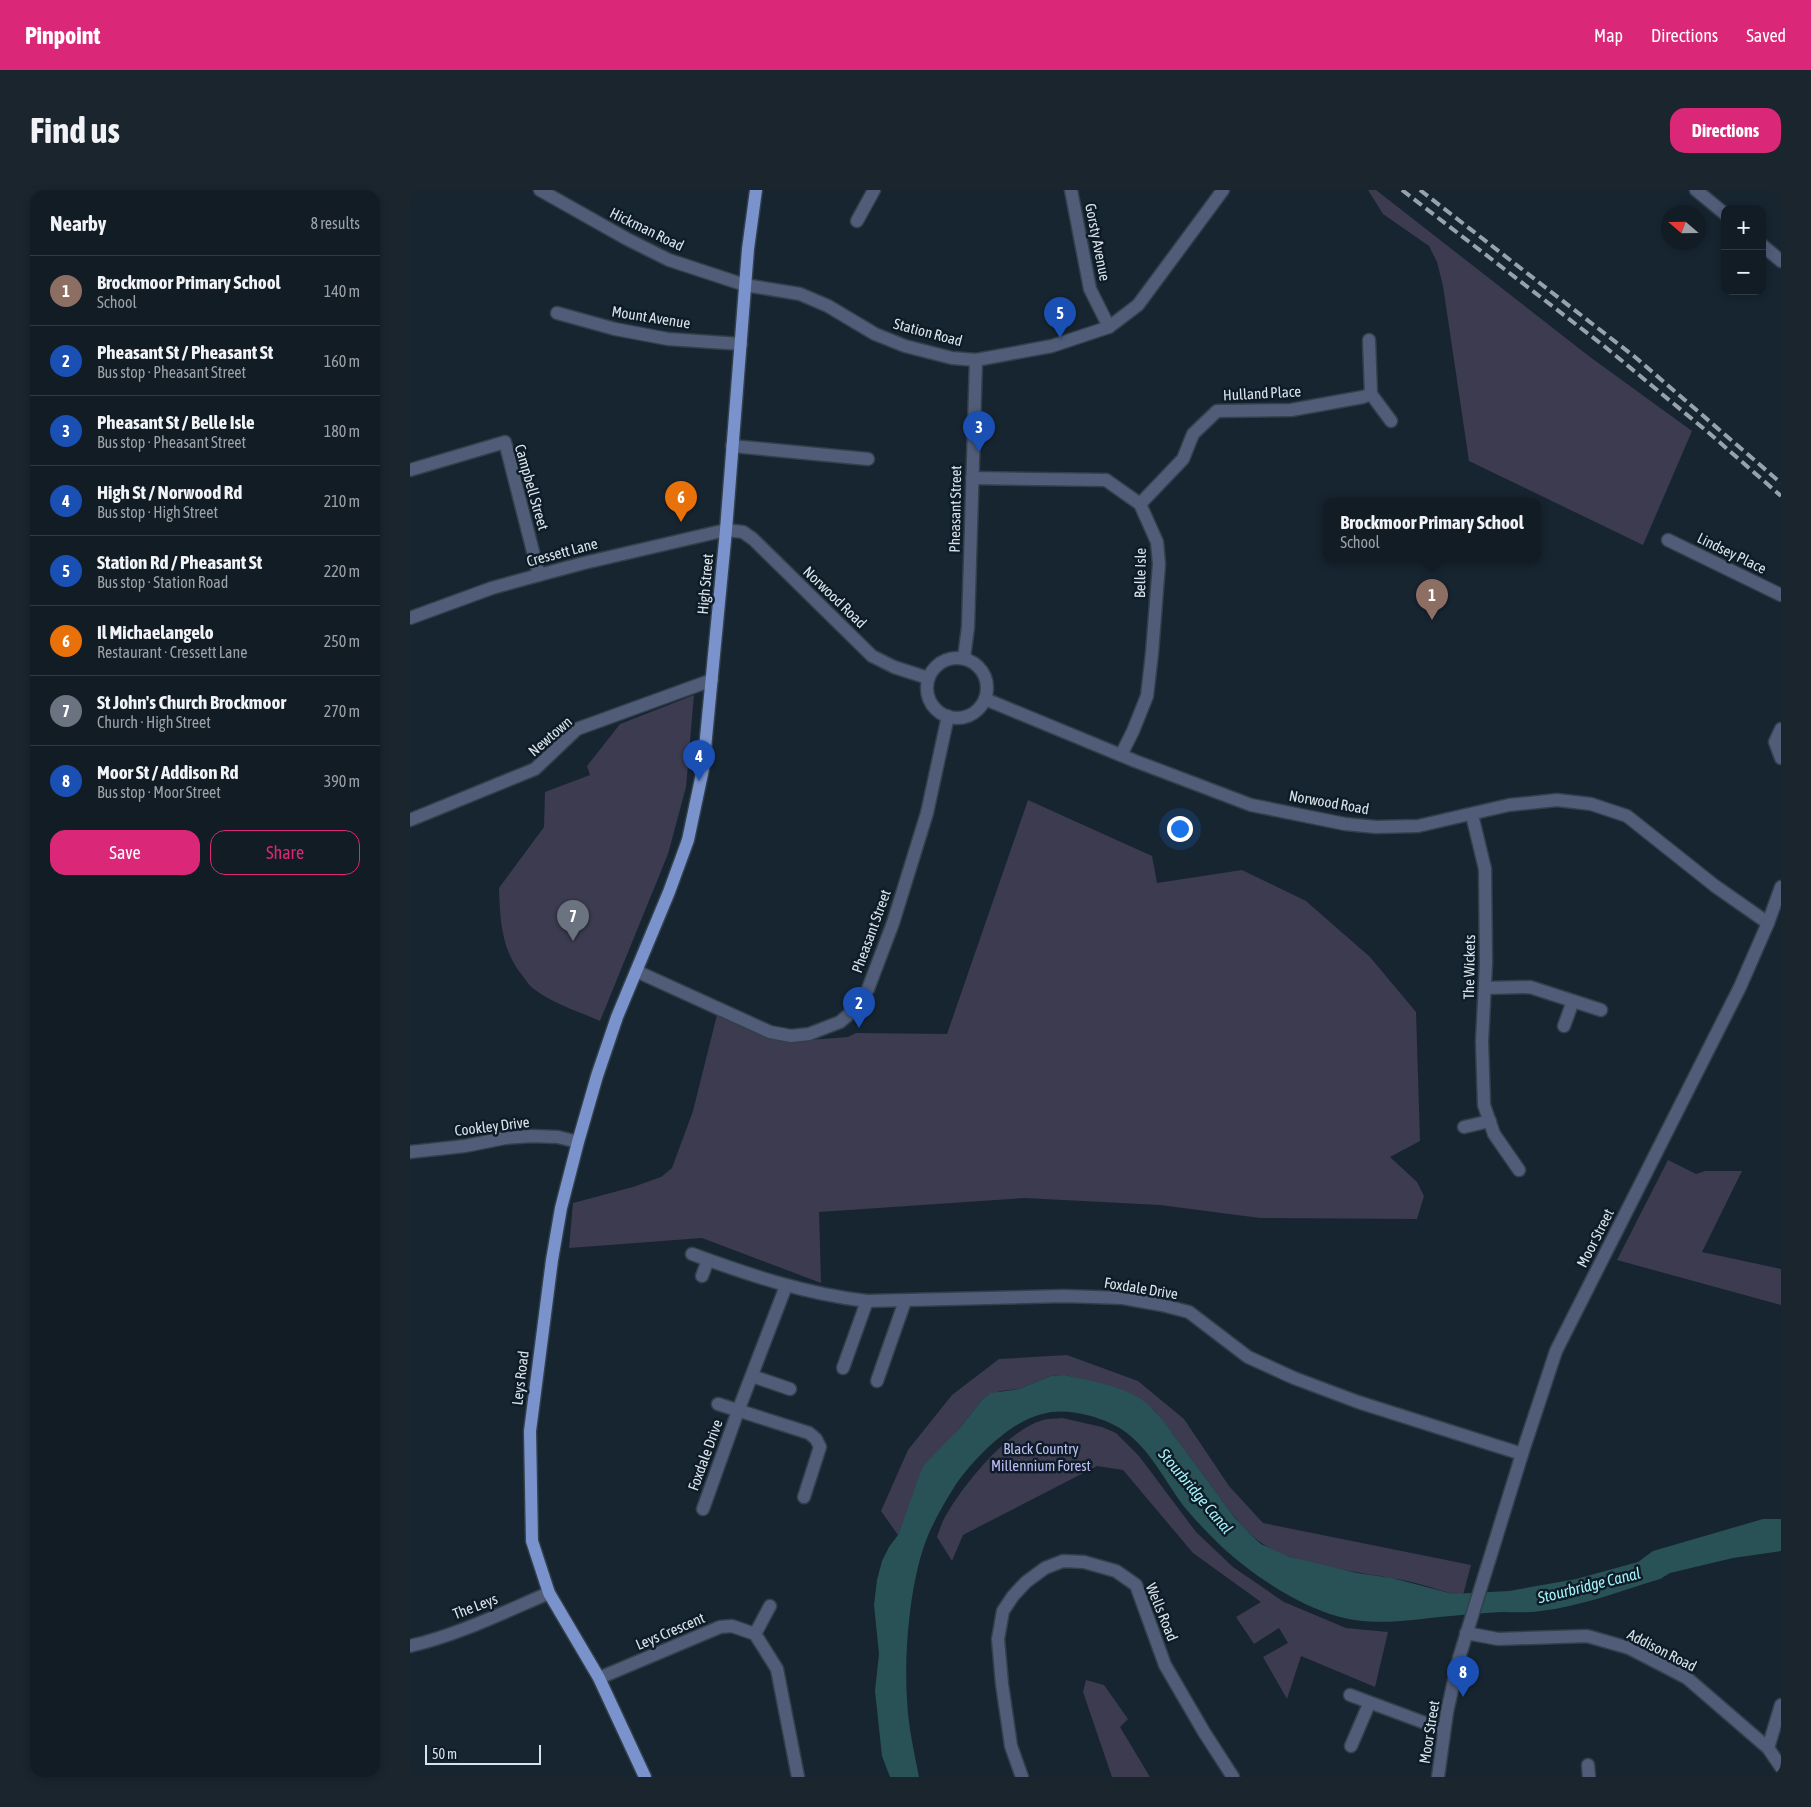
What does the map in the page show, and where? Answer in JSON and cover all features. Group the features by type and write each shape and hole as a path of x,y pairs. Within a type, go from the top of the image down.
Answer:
{"main road":[{"name":"High Street","path":"636,971 669,892 688,840 704,769 726,530 748,248 756,190"},
{"name":"Leys Road","path":"636,971 603,1059 578,1142 561,1208 530,1431 532,1541 549,1593 599,1678 645,1777"}],"street":[{"name":"Hickman Road","path":"540,190 627,239 669,260 745,285"},
{"path":"857,221 874,190"},
{"name":"Gorsty Avenue","path":"1071,190 1090,289 1109,328"},
{"name":"Station Road","path":"745,285 800,294 828,306 875,334 905,346 952,358 976,360 1052,346 1109,328 1138,305 1223,190"},
{"path":"1696,190 1721,211"},
{"path":"1766,248 1781,261"},
{"name":"Mount Avenue","path":"557,313 615,329 668,338 741,344"},
{"path":"1369,340 1371,394 1391,421"},
{"name":"Pheasant Street","path":"964,658 968,627 976,360"},
{"name":"Hulland Place","path":"1140,504 1183,458 1192,434 1217,411 1291,410 1371,394"},
{"name":"Campbell Street","path":"410,470 505,442 540,575"},
{"path":"732,446 868,459"},
{"path":"972,478 1106,480 1140,504"},
{"name":"Belle Isle","path":"1121,755 1147,696 1159,564 1157,542 1140,504"},
{"name":"Cressett Lane","path":"410,618 492,588 584,563 726,530"},
{"name":"Norwood Road","path":"726,530 743,532 753,539 872,656 894,667 928,678"},
{"name":"Lindsey Place","path":"1668,540 1781,595"},
{"path":"953,658 964,658 976,664 984,674 987,689 985,699 978,710 967,716 957,718 948,716 936,710 930,700 927,692 928,678 943,661 953,658"},
{"name":"Newtown","path":"410,820 535,769 577,729 712,680"},
{"name":"Norwood Road","path":"985,699 1121,755 1251,805 1345,824 1376,827 1418,826 1509,805 1557,800 1591,804 1626,816 1715,886 1768,923"},
{"name":"Pheasant Street","path":"636,971 770,1032 791,1036 809,1034 840,1022 854,1010 868,989 893,923 926,813 948,716"},
{"path":"1781,729 1775,742 1781,758"},
{"name":"The Wickets","path":"1472,815 1485,869 1485,988 1482,1041 1484,1105 1494,1134 1519,1170"},
{"name":"Moor Street","path":"1438,1777 1447,1712 1466,1633 1556,1350 1740,987 1768,923 1781,887"},
{"path":"1485,988 1530,987 1600,1010"},
{"path":"1564,1026 1573,1001"},
{"path":"1464,1127 1490,1121"},
{"name":"Cookley Drive","path":"410,1152 531,1136 558,1137 578,1142"},
{"name":"Foxdale Drive","path":"692,1254 786,1286 838,1298 867,1301 1064,1296 1122,1298 1162,1305 1189,1312 1248,1357 1294,1378 1358,1402 1522,1454"},
{"path":"702,1276 708,1260"},
{"name":"Foxdale Drive","path":"703,1509 786,1286"},
{"path":"877,1381 905,1300"},
{"path":"843,1368 867,1301"},
{"path":"752,1376 790,1389"},
{"name":"Foxdale Drive","path":"718,1404 796,1428 809,1433 816,1439 820,1447 804,1497"},
{"name":"Wells Road","path":"1022,1777 1011,1746 998,1639 1004,1610 1013,1596 1026,1582 1045,1568 1063,1561 1084,1562 1116,1571 1136,1586 1166,1665 1204,1732 1233,1777"},
{"name":"The Leys","path":"410,1646 484,1621 549,1593"},
{"path":"770,1606 755,1634 777,1669 798,1777"},
{"name":"Leys Crescent","path":"599,1678 720,1628 732,1626 755,1634"},
{"name":"Addison Road","path":"1466,1633 1498,1639 1587,1636 1629,1648 1686,1678 1768,1748 1781,1767"},
{"path":"1350,1695 1369,1704 1444,1730"},
{"path":"1351,1746 1369,1704"},
{"path":"1768,1748 1781,1705"}],"green space":[{"path":"1368,190 1376,190 1590,357 1692,431 1643,545 1469,461 1443,286 1437,262 1429,246 1383,214"},
{"path":"694,695 686,787 668,854 600,1021 549,999 532,988 528,983 515,965 506,944 501,922 499,888 544,827 545,792 590,775 587,766 620,724"},
{"path":"1028,800 1152,856 1157,883 1242,870 1306,901 1370,957 1416,1012 1420,1141 1390,1157 1417,1182 1424,1196 1417,1219 1260,1218 1160,1205 1025,1198 819,1212 821,1283 702,1238 569,1248 573,1203 633,1187 661,1177 672,1168 693,1111 718,1011 770,1039 796,1041 848,1037 856,1033 947,1034"},
{"path":"1668,1160 1696,1174 1705,1171 1742,1171 1702,1252 1781,1269 1781,1305 1617,1260"},
{"name":"Black Country Millennium Forest","path":"1067,1355 1138,1381 1184,1419 1229,1486 1263,1523 1471,1565 1463,1595 1407,1581 1305,1562 1273,1550 1248,1532 1237,1520 1154,1410 1140,1399 1115,1388 1065,1375 1051,1376 1019,1389 1000,1391 981,1401 942,1448 904,1519 898,1535 881,1511 908,1450 952,1395 999,1359"},
{"name":"Black Country Millennium Forest","path":"1062,1418 1102,1427 1116,1433 1139,1456 1196,1532 1233,1567 1284,1602 1346,1628 1388,1632 1375,1687 1301,1656 1287,1699 1263,1657 1288,1643 1279,1628 1254,1644 1236,1617 1261,1602 1193,1553 1123,1470 1097,1466 963,1535 952,1561 937,1537 946,1515 966,1486 989,1458 1016,1434 1043,1420"},
{"path":"1086,1680 1104,1685 1128,1719 1120,1727 1150,1777 1112,1777 1083,1692"}],"water":[{"name":"Stourbridge Canal","path":"1065,1375 1114,1387 1141,1399 1156,1412 1235,1518 1251,1535 1261,1544 1290,1557 1357,1573 1392,1578 1453,1594 1509,1591 1576,1579 1638,1562 1653,1551 1763,1519 1781,1519 1781,1551 1733,1558 1670,1573 1660,1579 1616,1593 1556,1609 1381,1622 1354,1620 1324,1612 1292,1597 1261,1578 1232,1556 1182,1504 1150,1457 1136,1440 1123,1430 1105,1421 1079,1413 1048,1412 1029,1418 1017,1425 980,1455 953,1489 929,1533 922,1551 913,1592 906,1659 907,1699 911,1738 919,1777 890,1777 882,1756 875,1691 879,1654 874,1605 877,1580 882,1561 898,1535 923,1466 959,1429 981,1401 991,1393 1019,1389 1051,1376"}],"railway":[{"path":"1402,190 1604,346 1709,433 1781,496"},
{"path":"1420,190 1635,357 1781,483"}],"place":[{"name":"Station Rd / Pheasant St","path":"1060,338"},
{"name":"Pheasant St / Belle Isle","path":"979,452"},
{"name":"Il Michaelangelo","path":"681,522"},
{"name":"Brockmoor Primary School","path":"1432,620"},
{"name":"High St / Norwood Rd","path":"699,781"},
{"name":"St John's Church Brockmoor","path":"573,941"},
{"name":"Pheasant St / Pheasant St","path":"859,1028"},
{"name":"Moor St / Addison Rd","path":"1463,1697"}]}
